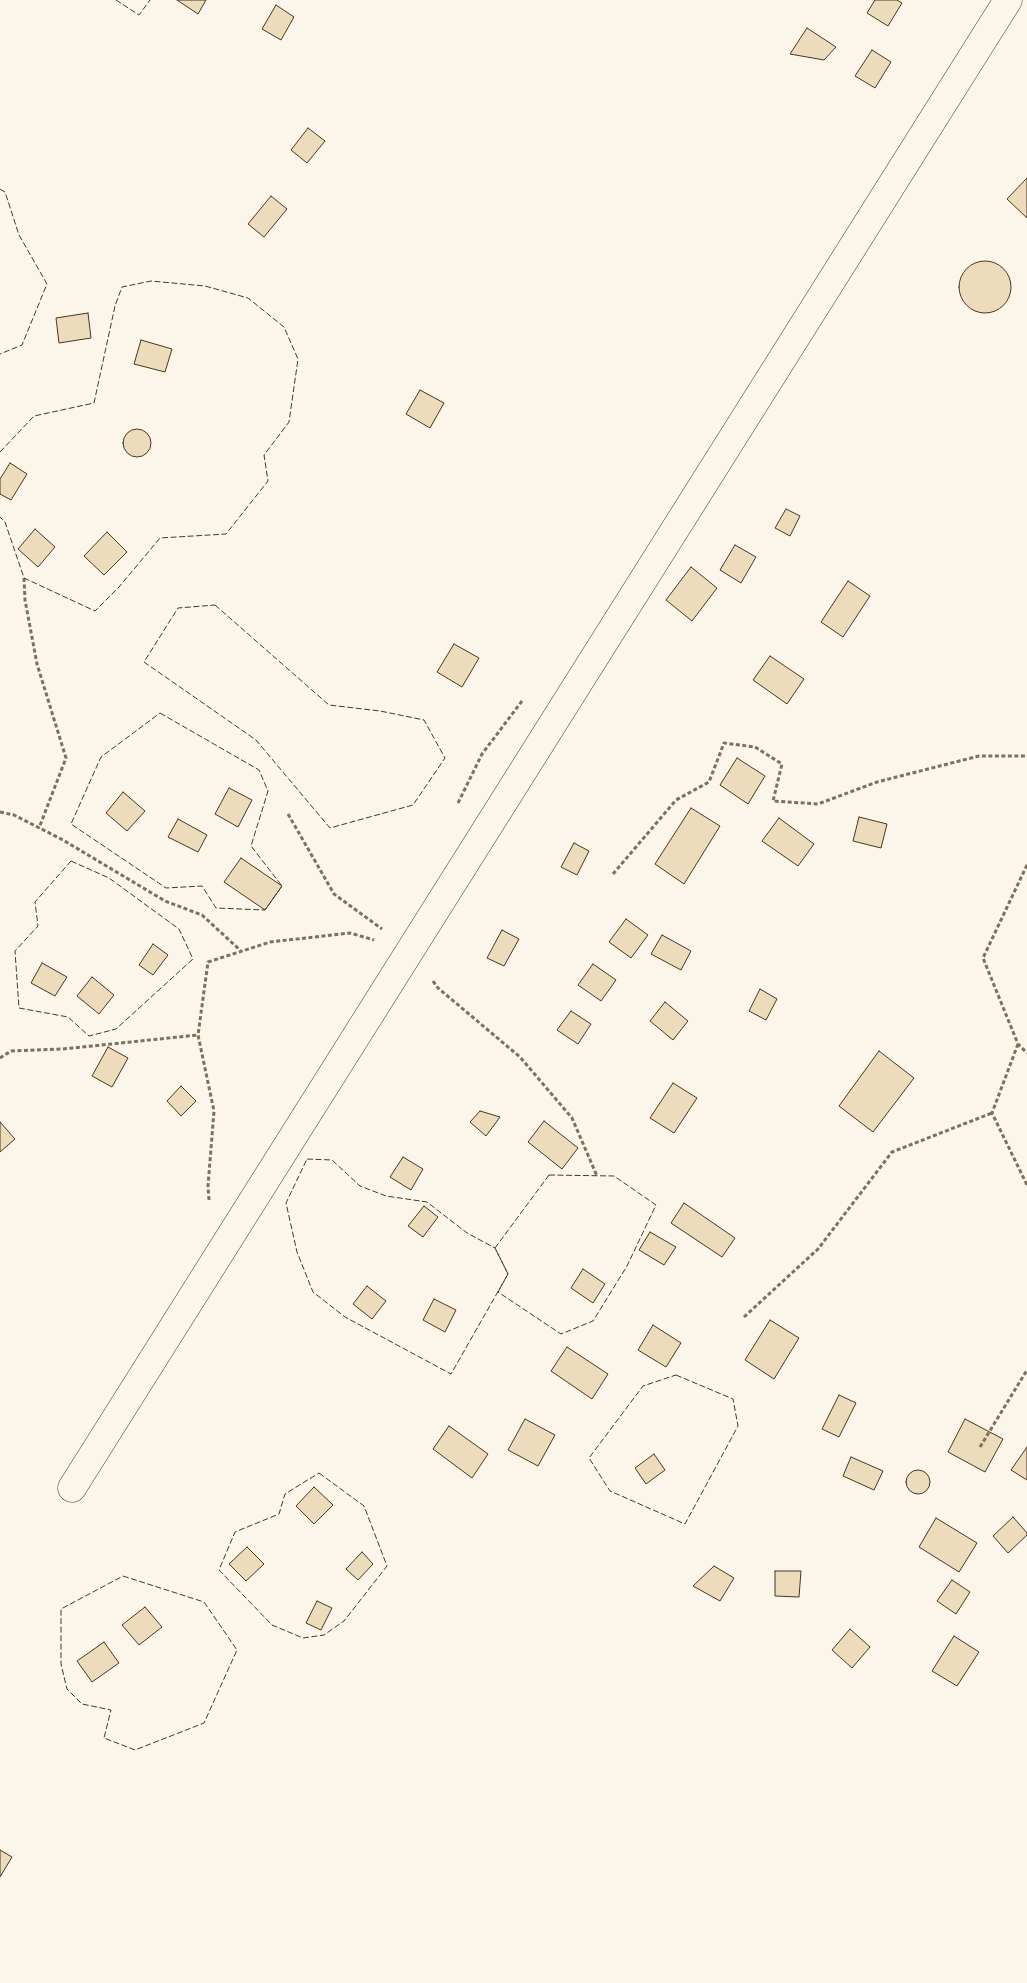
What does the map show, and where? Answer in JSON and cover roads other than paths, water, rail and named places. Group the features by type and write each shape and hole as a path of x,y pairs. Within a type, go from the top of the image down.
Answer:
{"street":[{"path":"72,1488 1008,0"}]}
